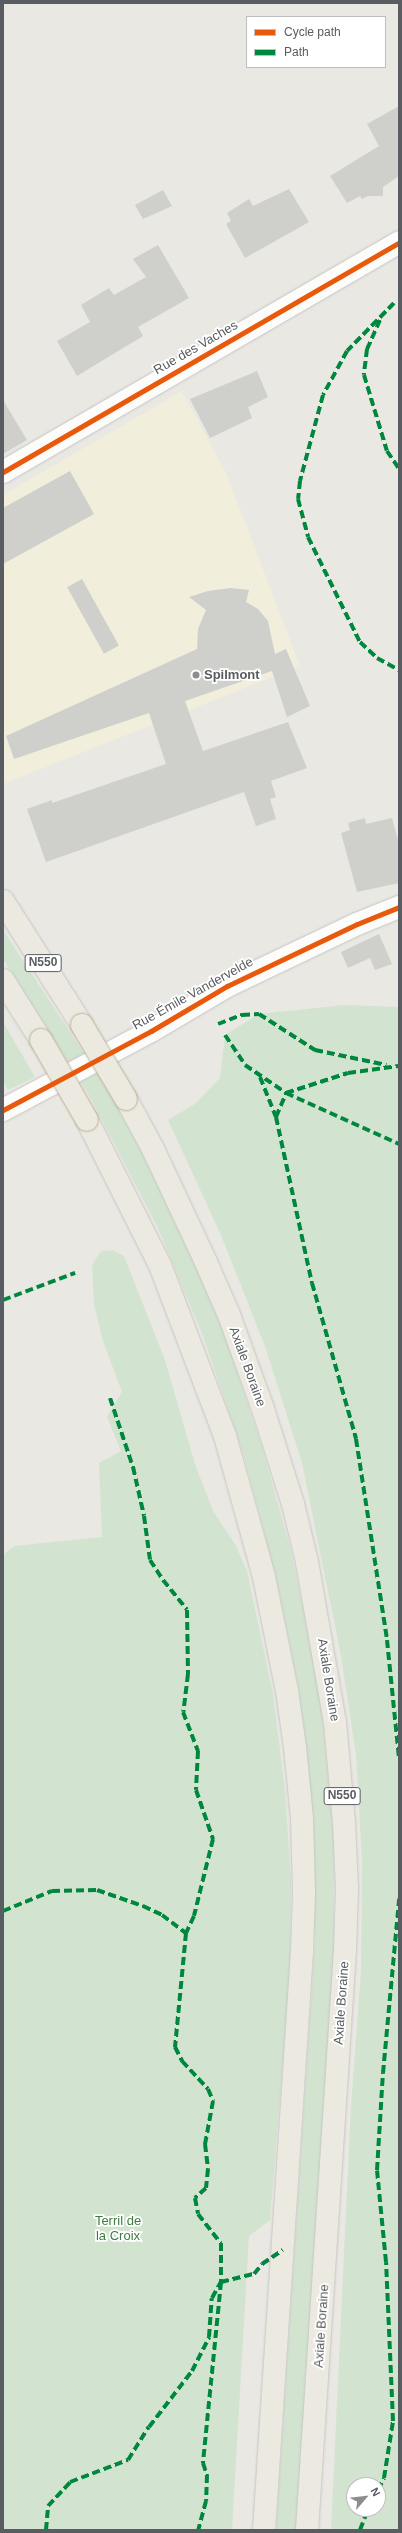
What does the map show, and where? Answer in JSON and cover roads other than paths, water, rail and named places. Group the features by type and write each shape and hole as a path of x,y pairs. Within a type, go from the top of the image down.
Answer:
{"highway":[{"name":"Axiale Boraine","path":"3,900 82,1025 126,1099 153,1149 205,1260 229,1315 262,1410 293,1504 307,1562 335,1722 345,1836 347,1888 345,1950 307,2530"},
{"path":"3,980 41,1040 87,1120 160,1265 225,1436 264,1577 287,1691 295,1747 302,1834 303,1936 264,2530"}],"street":[{"name":"Rue des Vaches","path":"3,472 399,242"},
{"name":"Rue Émile Vandervelde","path":"3,1110 115,1050 227,986 350,927 399,907"}],"place":[{"name":"Spilmont","path":"196,675"}],"park label":[{"name":"Terril de la Croix","path":"118,2230"}]}
